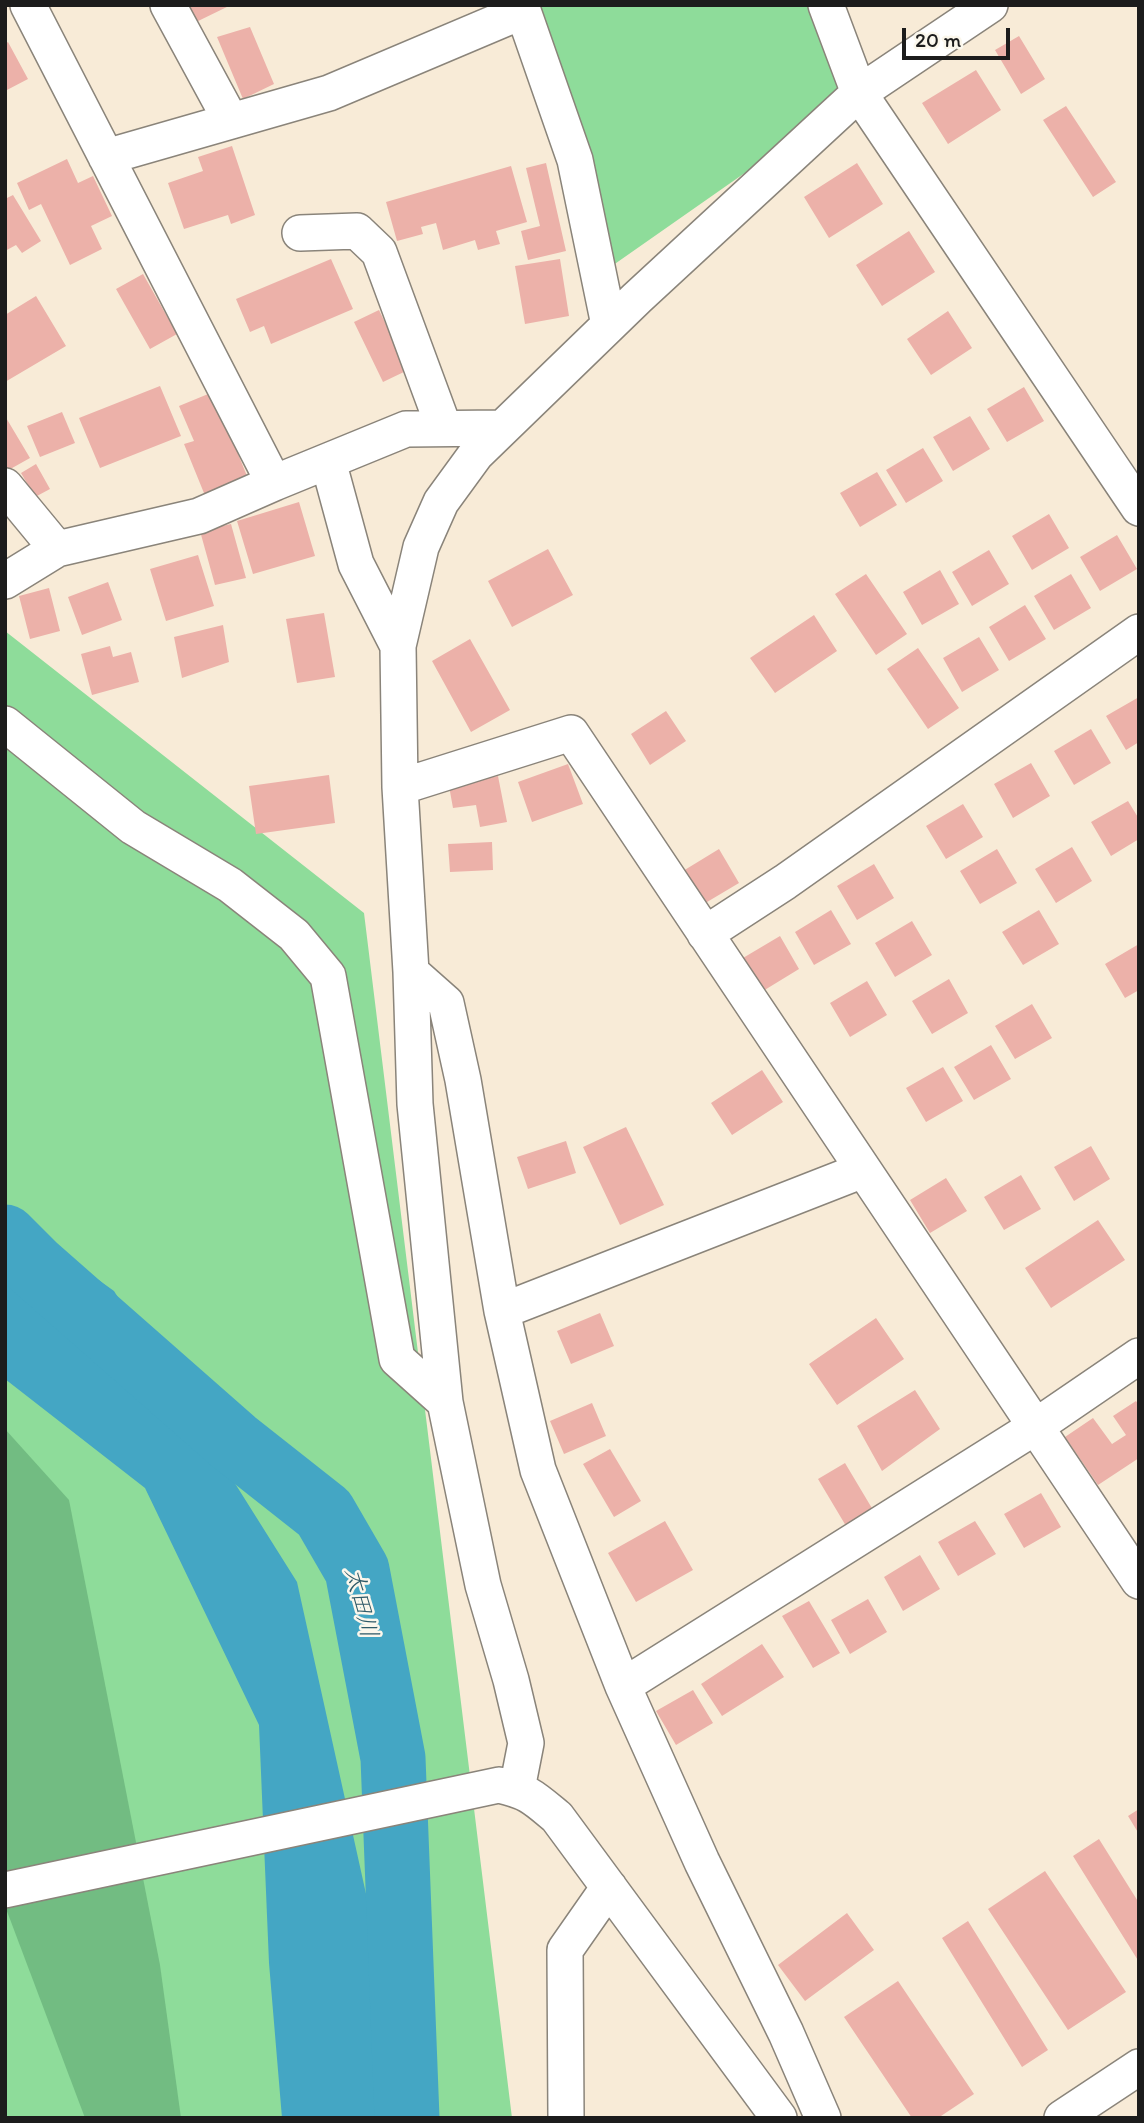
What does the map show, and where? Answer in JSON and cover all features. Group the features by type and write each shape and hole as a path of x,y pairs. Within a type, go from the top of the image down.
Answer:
{"street":[{"path":"28,5 274,483"},
{"path":"169,5 231,121"},
{"path":"826,5 859,93 1139,508"},
{"path":"508,1787 526,1743 483,1585 445,1402 415,1104 411,972 400,787 398,646 421,547 441,502 476,454 609,325 859,93 990,5"},
{"path":"106,157 329,93 522,8 575,160 609,325"},
{"path":"300,233 358,231 379,252 444,428"},
{"path":"5,581 57,549 199,516 406,429 502,428"},
{"path":"328,461 356,564 398,646"},
{"path":"5,486 57,549"},
{"path":"705,934 785,882 1139,632"},
{"path":"5,724 133,827 230,885 294,935 328,976 397,1359 445,1402"},
{"path":"400,787 571,733 1139,1581"},
{"path":"411,972 446,1003 463,1080 502,1311 538,1470 623,1686 702,1862 786,2033 823,2118"},
{"path":"502,1311 863,1170"},
{"path":"623,1686 1035,1427 1139,1356"},
{"path":"5,1890 508,1787 528,1793 556,1816 779,2118"},
{"path":"566,2118 565,1950 610,1887"},
{"path":"1062,2118 1139,2067"}],"green space":[{"path":"520,5 813,5 859,93 599,275"},
{"path":"5,631 364,913 512,2118 5,2118"},
{"path":"5,1429 69,1500 160,1965 181,2118 85,2118 5,1906"}],"water":[{"path":"5,1213 114,1291 297,1582 378,1948 397,2118 282,2118 269,1963 259,1725 145,1488 5,1379"}],"building":[{"path":"182,5 231,5 192,24"},
{"path":"250,27 274,84 243,99 217,37"},
{"path":"1019,36 1045,79 1021,94 995,50"},
{"path":"8,42 28,79 5,91 5,44"},
{"path":"976,70 1001,110 948,144 922,103"},
{"path":"1066,106 1116,182 1093,197 1043,120"},
{"path":"232,146 255,215 231,224 228,215 184,229 168,183 203,171 198,157"},
{"path":"67,159 78,183 93,176 112,216 91,226 102,249 70,265 41,204 29,210 17,183"},
{"path":"546,163 566,251 528,260 521,231 540,226 526,168"},
{"path":"857,163 883,204 829,238 804,197"},
{"path":"511,166 527,222 496,231 500,244 478,250 475,240 443,250 436,223 421,227 423,234 397,241 386,202"},
{"path":"13,195 41,241 22,253 16,245 5,251 5,199"},
{"path":"909,231 935,272 882,306 856,265"},
{"path":"331,259 353,309 271,344 264,326 250,332 236,299"},
{"path":"560,259 569,316 525,324 515,266"},
{"path":"143,274 177,334 150,349 116,289"},
{"path":"36,296 66,346 5,382 5,315"},
{"path":"379,310 408,370 383,382 354,322"},
{"path":"948,311 972,348 931,375 907,339"},
{"path":"160,386 181,436 100,468 79,418"},
{"path":"1024,387 1044,421 1007,442 987,409"},
{"path":"213,392 249,481 206,498 184,444 194,441 179,406"},
{"path":"62,412 75,443 40,457 27,426"},
{"path":"5,416 30,458 5,472"},
{"path":"970,416 990,449 953,471 933,437"},
{"path":"923,448 943,481 906,503 886,470"},
{"path":"36,464 50,489 35,497 21,473"},
{"path":"877,472 897,505 860,527 840,493"},
{"path":"299,502 315,556 253,574 237,521"},
{"path":"1049,514 1069,548 1032,570 1012,536"},
{"path":"231,524 246,578 215,585 200,531"},
{"path":"1117,535 1137,569 1100,591 1080,557"},
{"path":"548,549 573,595 512,627 488,581"},
{"path":"989,550 1009,584 972,606 952,572"},
{"path":"198,555 214,606 166,621 150,569"},
{"path":"940,570 959,604 922,625 903,592"},
{"path":"866,574 907,634 876,655 835,594"},
{"path":"1071,574 1091,608 1054,630 1034,596"},
{"path":"108,582 122,620 82,635 68,597"},
{"path":"49,588 60,631 30,639 19,596"},
{"path":"1025,605 1046,639 1009,661 989,627"},
{"path":"324,613 335,677 297,683 286,619"},
{"path":"814,615 837,651 775,693 750,658"},
{"path":"223,625 229,662 182,678 174,637"},
{"path":"979,637 999,670 962,692 943,658"},
{"path":"470,639 510,710 471,732 432,661"},
{"path":"110,646 113,657 131,652 139,682 92,695 81,654"},
{"path":"918,648 959,708 928,729 887,669"},
{"path":"1139,697 1139,742 1126,750 1106,716"},
{"path":"666,711 686,741 650,765 631,734"},
{"path":"1091,729 1111,763 1074,785 1054,751"},
{"path":"1031,763 1050,796 1013,818 994,784"},
{"path":"568,764 583,804 532,822 518,782"},
{"path":"329,775 335,823 256,834 249,786"},
{"path":"498,776 507,822 480,827 476,805 453,808 449,786"},
{"path":"1128,801 1139,819 1139,839 1111,856 1091,822"},
{"path":"963,804 983,837 946,859 926,826"},
{"path":"492,842 493,870 450,872 448,844"},
{"path":"1072,847 1092,881 1056,903 1035,869"},
{"path":"719,849 739,883 702,905 683,871"},
{"path":"997,849 1017,883 980,904 960,871"},
{"path":"874,864 894,898 857,920 837,886"},
{"path":"831,910 851,944 814,965 795,932"},
{"path":"1039,910 1059,944 1023,965 1002,932"},
{"path":"912,921 932,955 895,977 875,943"},
{"path":"780,936 799,969 763,991 743,958"},
{"path":"1139,944 1139,990 1125,998 1105,964"},
{"path":"949,979 968,1013 932,1034 912,1001"},
{"path":"867,981 887,1015 850,1037 830,1003"},
{"path":"1032,1004 1052,1038 1015,1059 995,1026"},
{"path":"991,1045 1011,1079 974,1100 954,1067"},
{"path":"943,1067 963,1101 926,1122 906,1088"},
{"path":"762,1070 783,1102 732,1135 711,1103"},
{"path":"626,1127 664,1205 620,1225 583,1147"},
{"path":"566,1141 576,1173 528,1189 517,1157"},
{"path":"1091,1146 1110,1179 1074,1201 1054,1167"},
{"path":"1021,1175 1041,1209 1004,1230 984,1197"},
{"path":"946,1178 967,1211 930,1233 910,1200"},
{"path":"1098,1220 1125,1260 1051,1308 1025,1268"},
{"path":"600,1313 614,1346 571,1364 557,1331"},
{"path":"876,1318 904,1359 837,1405 809,1364"},
{"path":"915,1390 940,1429 882,1471 857,1426"},
{"path":"1136,1401 1139,1405 1139,1458 1098,1485 1065,1437 1093,1418 1112,1444 1126,1435 1113,1416"},
{"path":"592,1403 606,1436 564,1454 550,1421"},
{"path":"610,1449 641,1501 614,1517 583,1464"},
{"path":"845,1463 876,1515 849,1531 818,1479"},
{"path":"1041,1493 1061,1527 1024,1548 1004,1514"},
{"path":"665,1521 693,1570 636,1602 608,1553"},
{"path":"975,1521 996,1554 958,1576 938,1542"},
{"path":"920,1555 940,1589 903,1611 884,1577"},
{"path":"868,1599 887,1632 850,1654 831,1620"},
{"path":"809,1601 840,1653 813,1668 782,1616"},
{"path":"762,1644 784,1677 722,1716 701,1684"},
{"path":"693,1690 713,1723 676,1745 656,1711"},
{"path":"1139,1809 1139,1834 1128,1816"},
{"path":"1099,1839 1139,1903 1139,1962 1073,1856"},
{"path":"1045,1871 1126,1992 1068,2030 988,1909"},
{"path":"847,1913 874,1950 805,2001 778,1965"},
{"path":"968,1921 1048,2050 1022,2067 942,1938"},
{"path":"898,1981 974,2094 938,2118 912,2118 844,2017"}],"waterway":[{"name":"太田川","path":"5,1237 35,1267 234,1442 324,1513 357,1570 393,1758 407,2118"}]}
